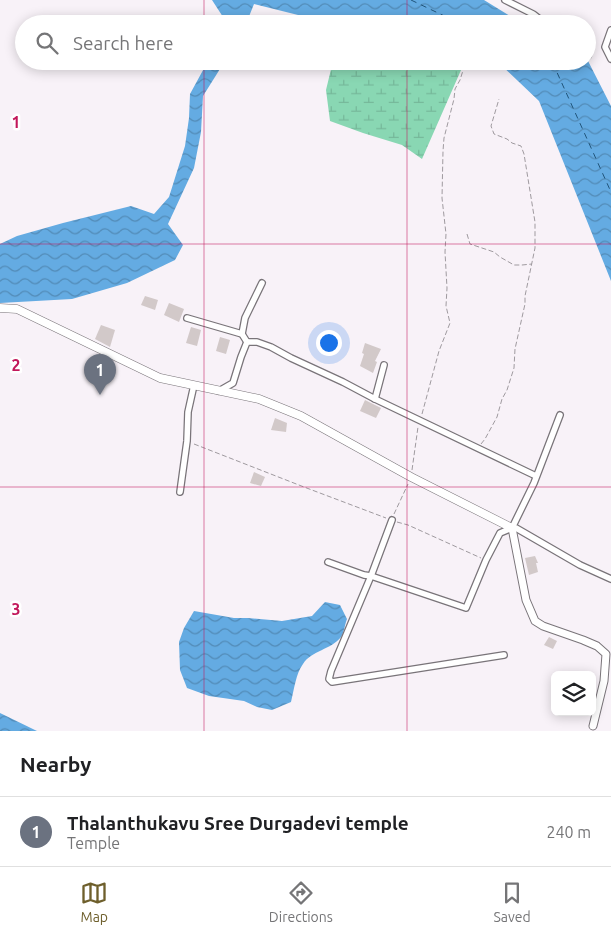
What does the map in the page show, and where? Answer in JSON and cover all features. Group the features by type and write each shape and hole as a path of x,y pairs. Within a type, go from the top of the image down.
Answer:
{"main road":[{"path":"0,308 18,309 160,378 259,400 301,416 411,477 512,528"}],"street":[{"path":"505,0 534,15"},
{"path":"611,30 604,47 611,60"},
{"path":"242,334 245,318 262,283"},
{"path":"187,318 242,334 247,342"},
{"path":"247,342 257,342 271,347 374,399 536,476"},
{"path":"219,391 233,384 247,342"},
{"path":"374,399 384,365"},
{"path":"180,492 187,441 188,412 194,385"},
{"path":"560,415 536,476 512,528 526,600 535,621 543,626 597,646 606,654 604,681 593,726"},
{"path":"392,520 372,576 329,679 332,682 504,655"},
{"path":"328,562 466,608 486,560 500,533 516,528 580,565 611,579"}],"path":[{"path":"419,420 439,351 450,322 446,306 446,234 442,198 443,151 455,89 463,70"},
{"path":"477,448 486,439 507,390 514,368 515,349 535,248 536,232 527,163 521,146 494,134 491,126 498,100"},
{"path":"467,234 470,244 494,252 514,265 532,264"},
{"path":"187,441 408,525 486,560"}],"green space":[{"path":"331,70 461,70 422,159 402,145 330,121 326,90"}],"water":[{"path":"212,0 484,0 508,15 298,15 254,4 250,15 222,15"},
{"path":"203,70 219,70 203,96 201,132 194,168 168,224 183,245 175,260 127,283 72,299 0,303 0,244 17,236 131,206 154,214 169,197 185,146 190,94"},
{"path":"506,70 593,70 611,106 611,281 539,101"},
{"path":"325,602 340,605 347,619 343,633 332,645 311,656 303,664 297,677 291,702 272,710 257,707 244,701 209,696 187,688 180,670 179,642 184,628 194,611 234,618 282,621 312,616"},
{"path":"0,713 37,731 0,731"}],"building":[{"path":"145,296 158,300 155,310 141,305"},
{"path":"169,303 184,309 179,322 164,315"},
{"path":"101,325 115,330 110,347 95,339"},
{"path":"191,327 201,330 197,346 186,343"},
{"path":"220,337 230,340 226,354 216,351"},
{"path":"365,343 381,349 375,361 377,362 373,373 360,366"},
{"path":"365,400 381,408 376,418 360,411"},
{"path":"275,418 287,423 286,432 271,430"},
{"path":"254,472 265,477 261,486 250,483"},
{"path":"535,556 538,563 536,563 538,572 529,575 525,558"},
{"path":"549,637 557,641 553,649 544,645"}],"ferry route":[{"path":"411,0 442,15"},
{"path":"556,70 611,192"}],"place":[{"name":"Thalanthukavu Sree Durgadevi temple","path":"100,395"}]}
